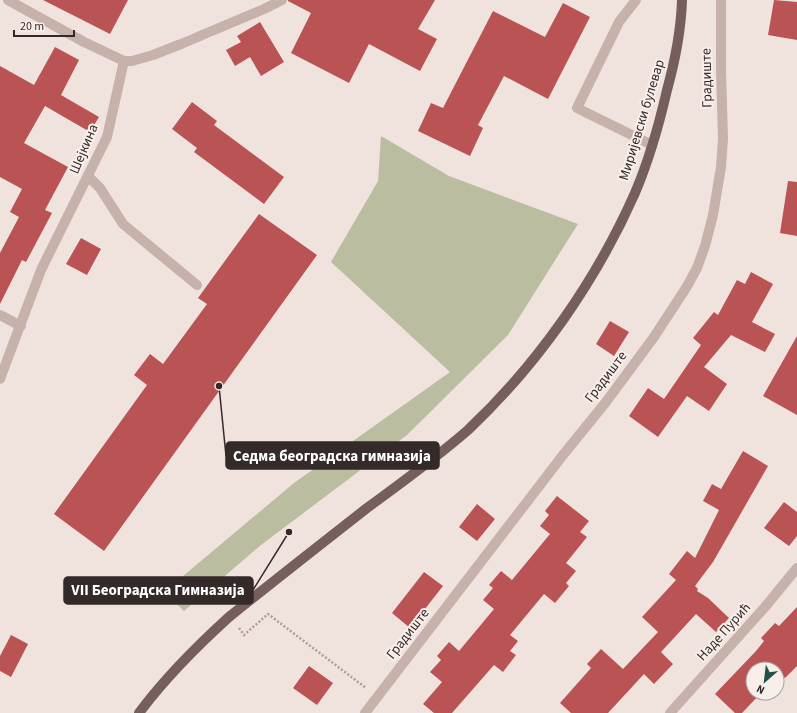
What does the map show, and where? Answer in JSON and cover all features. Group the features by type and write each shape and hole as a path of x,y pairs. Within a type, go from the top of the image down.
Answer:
{"main road":[{"name":"Миријевски булевар","path":"139,713 179,666 229,617 467,430 518,377 571,309 607,249 634,194 652,145 664,104 676,53 682,0"}],"street":[{"path":"8,0 84,42 124,61 132,61 153,55 264,9 282,0"},
{"path":"636,0 620,22 577,108 652,145"},
{"name":"Градиште","path":"365,713 563,455 606,402 658,331 697,268 705,246 713,215 723,139 721,0"},
{"name":"Шејкина","path":"0,379 41,270 107,137 124,61"},
{"path":"88,176 100,188 123,224 198,285"},
{"path":"0,315 21,326"},
{"name":"Наде Пурић","path":"670,713 765,608 797,568"}],"path":[{"path":"229,617 244,635 268,614 378,697"}],"green space":[{"path":"381,136 449,176 578,224 508,335 407,435 261,545 184,611 164,592 294,483 450,372 331,262 378,181"}],"building":[{"path":"43,0 128,0 110,34"},
{"path":"288,0 435,0 418,29 437,39 420,71 369,44 349,83 291,53 311,13"},
{"path":"774,0 797,2 797,40 768,35"},
{"path":"563,3 590,17 548,99 504,76 478,125 483,128 470,156 418,131 431,103 443,108 493,11 545,37"},
{"path":"260,22 284,62 261,76 250,57 235,66 226,50 241,42 237,36"},
{"path":"55,47 79,60 61,95 99,117 90,132 45,106 24,143 68,167 45,210 52,213 26,262 22,260 0,304 0,253 19,217 10,212 22,189 0,177 0,66 34,85"},
{"path":"192,102 217,121 214,125 284,177 264,204 194,152 197,148 172,129"},
{"path":"788,181 797,182 797,236 780,233"},
{"path":"259,214 317,255 104,551 54,514 147,385 134,375 150,354 163,364 207,304 198,298"},
{"path":"81,238 101,249 87,275 66,264"},
{"path":"751,272 773,284 752,322 775,334 765,352 731,335 704,367 727,384 709,411 687,396 658,437 629,416 648,388 664,399 701,345 693,338 714,312 718,315 737,280 745,284"},
{"path":"610,321 629,332 614,356 596,344"},
{"path":"797,336 797,415 763,396"},
{"path":"743,451 768,466 713,562 695,586 698,589 697,591 708,598 729,618 716,632 696,614 661,652 673,664 654,684 644,674 608,713 571,713 560,703 591,668 587,664 601,649 623,669 658,632 642,617 676,580 669,574 687,551 695,558 719,510 703,501 712,484 721,489"},
{"path":"557,496 589,521 580,532 587,537 566,563 576,571 566,583 569,586 555,603 544,594 510,635 518,641 510,651 516,655 503,672 494,665 452,713 434,713 423,704 442,682 430,672 441,660 437,656 449,642 459,651 494,609 483,600 493,588 489,585 501,571 512,580 550,534 540,526 549,515 545,511"},
{"path":"784,502 797,512 797,536 789,546 764,528"},
{"path":"477,504 495,519 477,541 459,527"},
{"path":"424,572 443,586 410,628 392,613"},
{"path":"797,607 797,666 785,678 785,661 746,661 764,641 761,638 775,623 779,626"},
{"path":"11,635 28,644 11,677 0,671 0,656"},
{"path":"745,663 745,701 753,701 742,713 735,713 715,694"},
{"path":"309,666 333,683 317,705 293,688"}],"place":[{"name":"Седма београдска гимназија","path":"219,386"},
{"name":"VII Београдска Гимназија","path":"289,532"}]}
